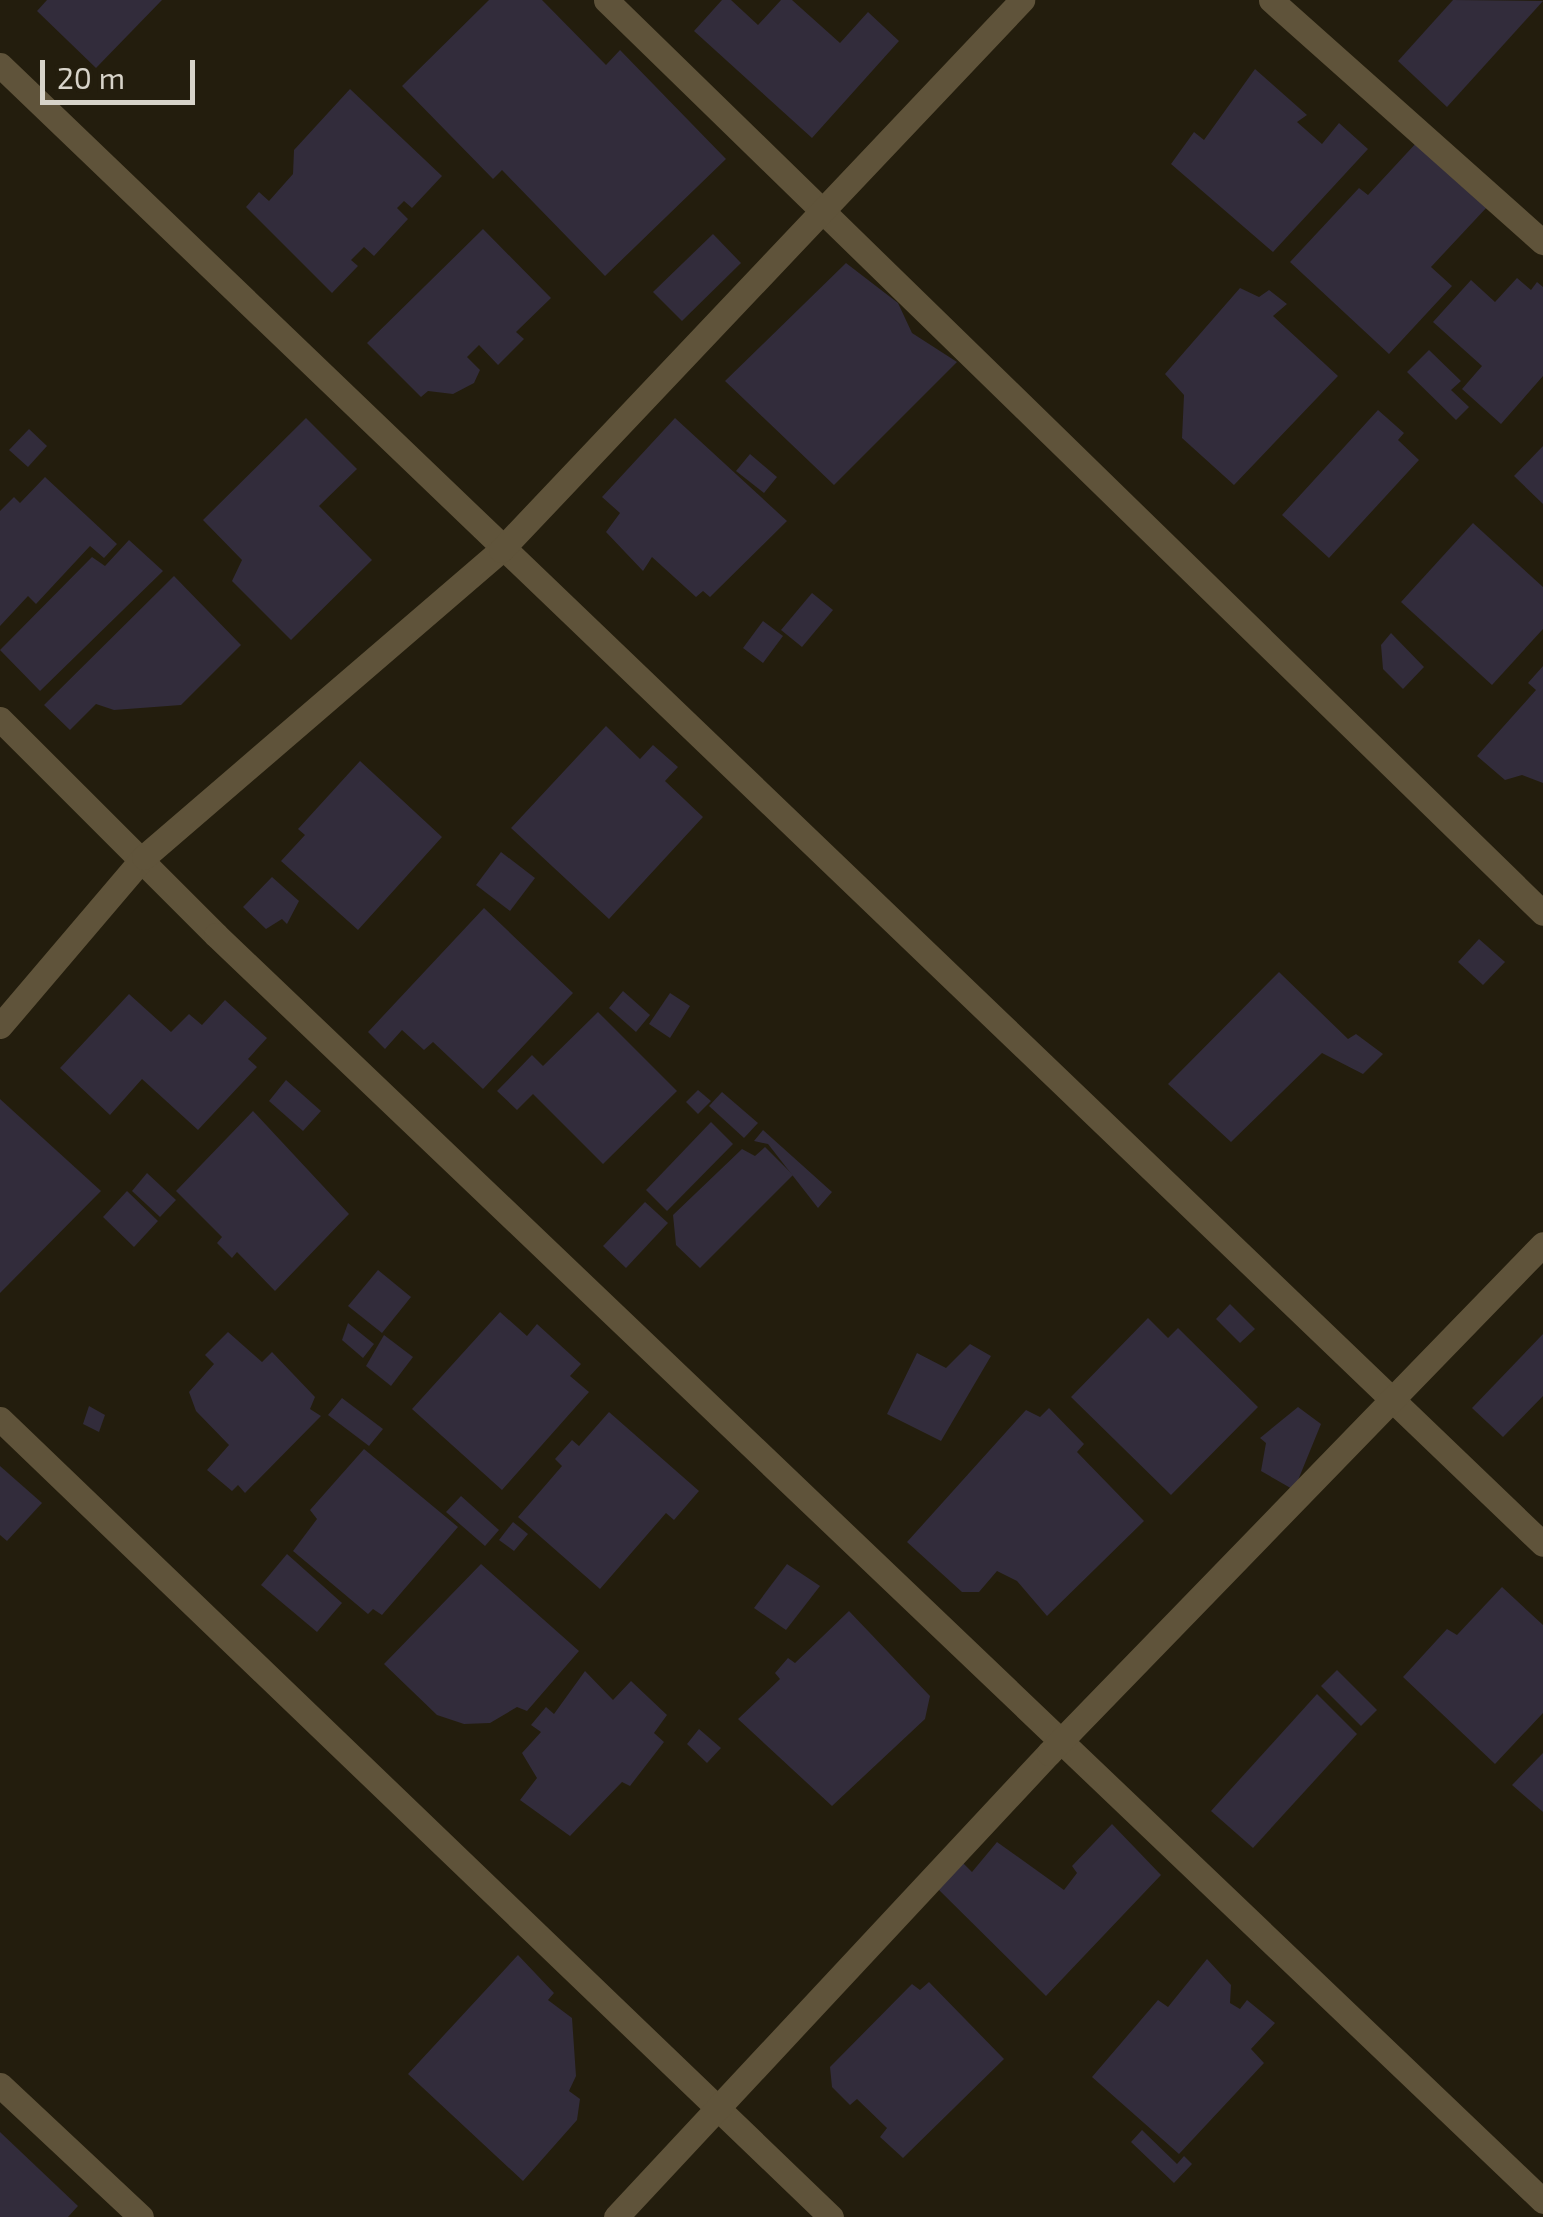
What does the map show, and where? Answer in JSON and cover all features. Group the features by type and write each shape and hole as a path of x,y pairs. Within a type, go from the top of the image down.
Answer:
{"street":[{"path":"606,0 826,208 1543,913"},
{"path":"0,1026 144,857 501,550 1022,0"},
{"path":"1272,0 1543,242"},
{"path":"0,65 501,550 1543,1544"},
{"path":"0,720 144,857 216,935 1543,2201"},
{"path":"616,2217 1060,1742 1543,1244"},
{"path":"0,1419 831,2217"},
{"path":"0,2085 141,2217"}],"building":[{"path":"47,0 162,0 96,68 37,11"},
{"path":"489,0 542,0 606,65 620,50 726,159 605,276 502,170 493,179 402,86"},
{"path":"722,0 731,0 758,25 781,0 792,0 840,43 868,12 899,41 812,138 694,31"},
{"path":"1453,0 1543,1 1447,107 1398,61"},
{"path":"1255,69 1307,115 1297,122 1322,144 1339,123 1368,149 1273,252 1171,164 1194,132 1204,140"},
{"path":"350,89 442,176 412,208 404,201 397,208 408,219 374,256 364,247 351,260 358,266 332,293 246,207 259,192 269,201 293,174 294,150"},
{"path":"1418,141 1488,206 1431,267 1452,286 1389,354 1290,262 1359,188 1368,195"},
{"path":"483,229 551,298 516,332 524,339 498,365 479,345 467,357 480,370 474,383 453,394 428,391 421,397 367,343"},
{"path":"713,234 741,263 682,321 653,292"},
{"path":"846,263 898,303 912,333 957,362 834,485 725,381"},
{"path":"1517,278 1531,290 1537,282 1543,287 1543,376 1501,424 1462,389 1482,366 1433,322 1471,280 1495,302"},
{"path":"1240,288 1259,297 1269,290 1287,304 1273,316 1338,376 1234,485 1182,438 1184,395 1165,374"},
{"path":"1429,350 1461,381 1451,390 1469,407 1456,420 1407,372"},
{"path":"1378,410 1404,433 1398,440 1419,460 1329,558 1282,515"},
{"path":"306,418 357,469 319,506 372,560 291,640 232,581 242,560 203,520"},
{"path":"675,418 787,521 710,597 703,591 696,597 652,557 643,571 606,532 620,513 602,497"},
{"path":"29,429 47,446 28,467 9,450"},
{"path":"1543,446 1543,504 1514,476"},
{"path":"750,454 777,477 764,493 736,471"},
{"path":"45,477 117,544 104,558 90,546 36,604 28,596 0,626 0,511 14,497 20,503"},
{"path":"1473,523 1543,587 1543,629 1492,685 1401,602"},
{"path":"129,540 163,571 40,691 0,650 92,557 105,566"},
{"path":"174,576 241,645 181,705 114,710 96,704 70,730 44,705"},
{"path":"812,593 833,610 802,647 781,630"},
{"path":"763,621 783,636 763,663 743,648"},
{"path":"1391,633 1424,667 1403,689 1383,669 1381,645"},
{"path":"1543,666 1543,783 1522,775 1505,780 1477,756 1536,690 1528,683"},
{"path":"606,726 640,759 653,745 678,767 665,781 703,817 609,919 511,828"},
{"path":"360,761 442,837 358,930 281,861 305,835 298,829"},
{"path":"501,852 535,878 510,911 476,885"},
{"path":"272,877 299,901 287,924 282,919 266,929 243,907"},
{"path":"484,908 573,993 483,1089 433,1042 424,1050 402,1030 385,1049 368,1032"},
{"path":"1479,939 1505,962 1483,985 1458,962"},
{"path":"1279,972 1348,1039 1356,1034 1383,1054 1363,1074 1322,1053 1231,1142 1168,1084"},
{"path":"623,991 650,1015 636,1032 609,1008"},
{"path":"670,993 690,1006 670,1038 649,1024"},
{"path":"129,994 171,1032 189,1014 202,1025 225,1000 267,1038 248,1059 257,1067 198,1130 142,1079 110,1115 60,1068"},
{"path":"598,1012 677,1091 603,1164 533,1094 517,1110 497,1091 532,1055 543,1066"},
{"path":"286,1080 321,1111 303,1131 269,1101"},
{"path":"698,1090 711,1101 698,1114 686,1102"},
{"path":"722,1092 758,1123 744,1138 709,1106"},
{"path":"0,1099 101,1191 0,1293"},
{"path":"253,1111 349,1214 275,1291 237,1252 232,1258 217,1243 222,1237 176,1191"},
{"path":"711,1122 733,1144 667,1211 646,1190"},
{"path":"763,1130 832,1192 818,1208 768,1144 754,1141"},
{"path":"765,1147 793,1175 700,1268 676,1245 673,1215 742,1149 755,1156"},
{"path":"147,1173 176,1200 160,1217 132,1191"},
{"path":"127,1191 158,1221 134,1247 103,1217"},
{"path":"645,1202 668,1223 626,1268 603,1246"},
{"path":"378,1270 411,1297 382,1333 348,1306"},
{"path":"1230,1304 1255,1329 1240,1343 1216,1319"},
{"path":"500,1312 527,1336 537,1324 581,1364 570,1376 589,1392 502,1490 412,1409"},
{"path":"1148,1318 1168,1338 1178,1328 1258,1407 1171,1495 1071,1397"},
{"path":"348,1323 374,1344 363,1358 342,1340"},
{"path":"228,1332 262,1362 272,1352 315,1397 310,1409 321,1416 245,1493 238,1485 232,1491 207,1470 229,1445 196,1411 189,1392 214,1364 205,1355"},
{"path":"1543,1334 1543,1396 1503,1437 1472,1408"},
{"path":"384,1335 413,1357 391,1386 366,1366"},
{"path":"970,1344 991,1356 941,1441 887,1414 917,1353 946,1368"},
{"path":"342,1398 383,1429 369,1446 328,1415"},
{"path":"89,1406 105,1415 99,1432 83,1424"},
{"path":"1298,1407 1321,1424 1294,1490 1261,1471 1266,1443 1260,1438"},
{"path":"1049,1408 1084,1444 1077,1452 1144,1521 1047,1616 1017,1581 997,1571 979,1592 962,1592 907,1542 1026,1410 1040,1417"},
{"path":"609,1412 699,1491 674,1520 666,1513 600,1589 518,1517 562,1466 555,1459 572,1440 579,1446"},
{"path":"364,1449 458,1527 382,1615 373,1609 368,1614 293,1551 317,1519 310,1510"},
{"path":"0,1466 42,1503 7,1541 0,1535"},
{"path":"461,1496 499,1530 485,1546 446,1512"},
{"path":"513,1522 528,1534 514,1551 499,1540"},
{"path":"287,1554 342,1603 317,1632 261,1585"},
{"path":"481,1564 579,1651 527,1711 517,1707 490,1723 464,1724 437,1715 384,1664"},
{"path":"787,1564 820,1586 786,1630 754,1608"},
{"path":"1502,1587 1543,1625 1543,1713 1495,1764 1403,1677 1447,1629 1457,1635"},
{"path":"849,1611 930,1696 925,1719 832,1806 738,1719 780,1679 775,1673 788,1658 795,1663"},
{"path":"1337,1670 1377,1710 1361,1726 1321,1686"},
{"path":"585,1671 613,1700 631,1681 667,1715 654,1733 664,1742 630,1786 622,1782 570,1836 520,1800 537,1778 522,1753 541,1732 531,1725 546,1707 554,1714"},
{"path":"1317,1694 1357,1734 1253,1848 1211,1811"},
{"path":"699,1729 721,1748 707,1763 687,1744"},
{"path":"1543,1753 1543,1812 1512,1785"},
{"path":"1112,1824 1161,1875 1046,1996 938,1889 961,1861 972,1872 997,1842 1064,1890 1077,1873 1072,1866"},
{"path":"518,1955 554,1993 548,2000 572,2018 576,2076 569,2091 580,2099 577,2120 523,2181 408,2074"},
{"path":"1207,1959 1231,1985 1230,2003 1240,2009 1247,2000 1275,2023 1251,2049 1264,2063 1179,2154 1092,2077 1158,2000 1168,2007"},
{"path":"929,1982 1004,2059 903,2158 880,2137 887,2128 857,2099 850,2105 832,2087 830,2067 912,1984 920,1990"},
{"path":"1142,2130 1177,2164 1184,2156 1192,2164 1174,2183 1131,2142"},
{"path":"0,2132 78,2206 68,2217 0,2217"}]}
